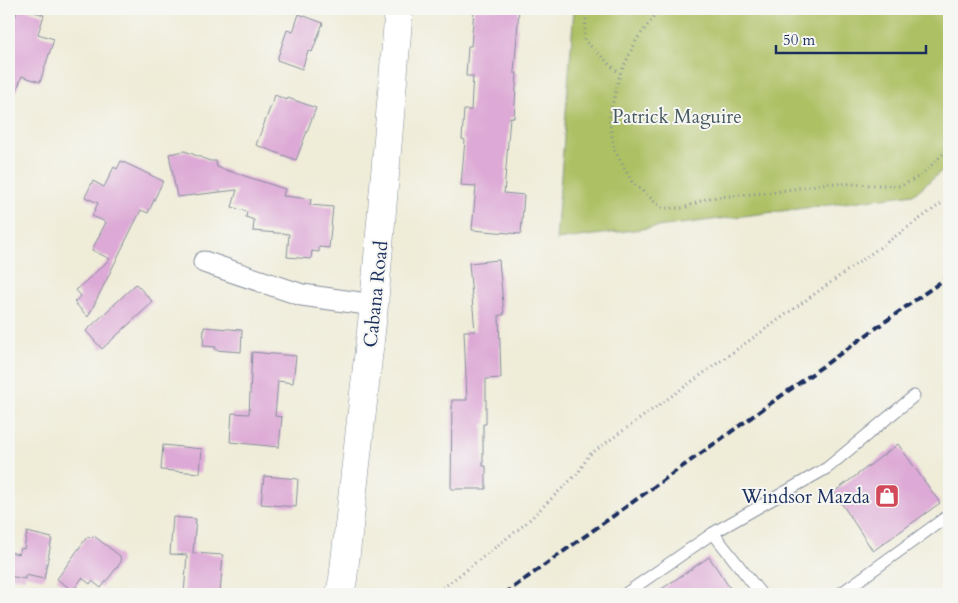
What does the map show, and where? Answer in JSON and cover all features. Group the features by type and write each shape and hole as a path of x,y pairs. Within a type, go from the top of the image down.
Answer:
{"main road":[{"name":"Cabana Road","path":"344,589 374,305 399,9"}],"street":[{"path":"204,262 302,295 374,305"}],"lane":[{"path":"625,594 713,533 827,468 914,396"},
{"path":"840,594 949,515"},
{"path":"713,533 761,594"}],"path":[{"path":"587,9 584,40 620,74"},
{"path":"660,9 637,38 620,74 609,118 614,149 632,182 662,208 684,208 708,198 775,192 828,183 901,186 920,176 944,153 949,143"},
{"path":"435,594 524,525 578,474 589,455 949,198"}],"green space":[{"name":"Patrick Maguire","path":"574,9 949,9 949,165 914,194 556,240"}],"building":[{"path":"18,9 44,15 38,34 54,39 40,82 22,76 11,106 9,105 9,35"},
{"path":"474,9 519,9 514,73 517,73 514,118 510,117 504,193 524,195 521,234 472,230 476,186 461,185 465,140 462,139 464,110 471,110 473,76 466,76 468,46 471,46"},
{"path":"299,14 323,23 312,52 308,51 302,69 277,60 287,30 293,32"},
{"path":"275,95 316,108 296,160 256,145"},
{"path":"185,151 210,161 216,161 217,167 285,189 283,196 311,199 310,205 333,207 329,248 319,247 319,252 312,251 311,259 287,257 289,234 253,231 254,220 246,217 247,212 232,207 237,190 177,197 169,154"},
{"path":"121,161 163,181 148,213 141,210 88,317 74,302 81,296 76,290 110,259 92,250 106,222 92,216 98,203 85,197 93,181 104,187 114,167 117,169"},
{"path":"499,260 504,315 499,315 501,378 486,379 486,424 483,424 483,466 486,466 486,489 451,489 452,400 467,400 464,331 475,331 469,263"},
{"path":"136,284 153,302 102,349 86,331"},
{"path":"204,327 242,330 241,352 215,350 216,347 203,346"},
{"path":"252,352 296,356 293,383 278,381 275,416 282,417 279,447 230,442 232,413 249,414"},
{"path":"898,444 940,503 873,551 834,492"},
{"path":"163,445 202,449 200,473 161,470"},
{"path":"264,476 298,479 296,507 261,504"},
{"path":"173,517 196,519 193,553 223,555 220,594 184,594 187,555 170,554"},
{"path":"27,532 52,538 44,579 25,575 25,579 9,576 9,552 19,554 21,548 24,549"},
{"path":"94,536 120,556 121,562 101,588 92,581 90,584 82,578 73,591 57,579 87,537"},
{"path":"709,557 734,594 654,594"}],"railway":[{"path":"504,594 949,276"}],"place":[{"name":"Windsor Mazda","path":"887,496"}]}
